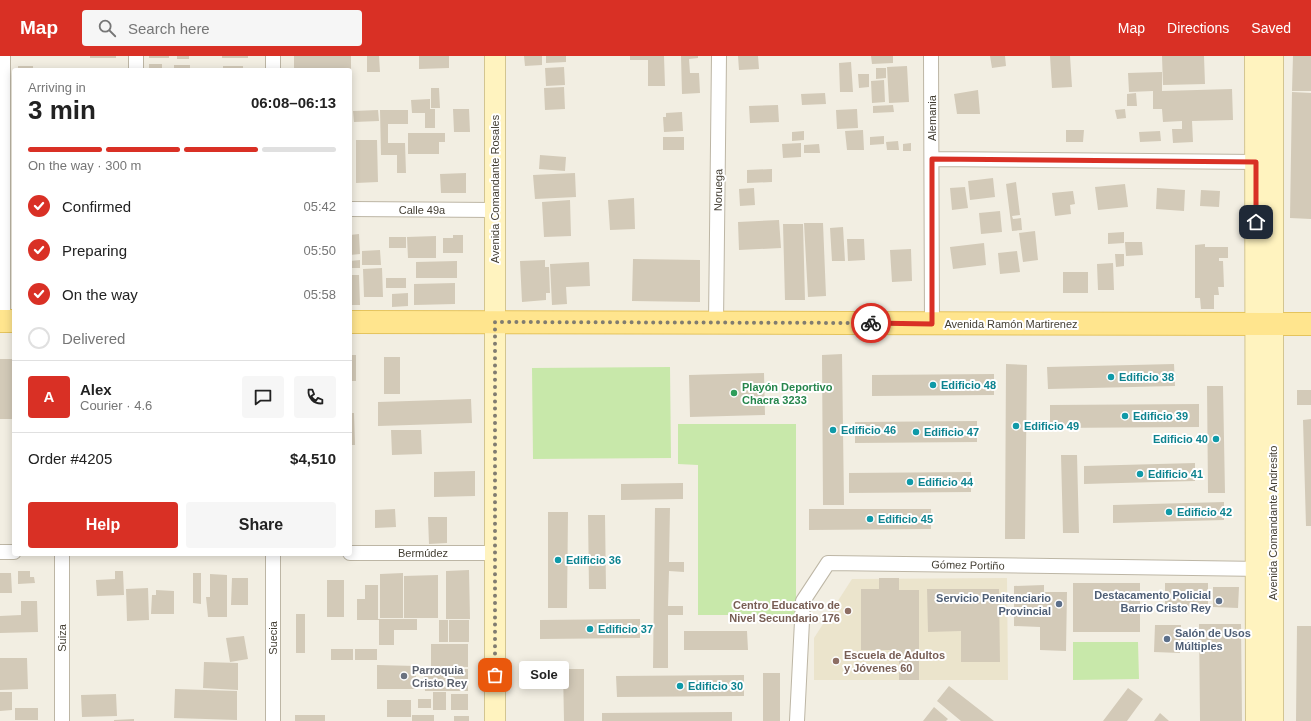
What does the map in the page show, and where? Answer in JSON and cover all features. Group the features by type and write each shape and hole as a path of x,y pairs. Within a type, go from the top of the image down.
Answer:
{"main road":[{"name":"Avenida Comandante Rosales","path":"495,56 495,721"},
{"path":"1255,56 1256,162 1264,324"},
{"path":"1264,324 1273,56"},
{"name":"Avenida Ramón Martirenez","path":"352,322 1311,324"},
{"name":"Avenida Comandante Andresito","path":"1264,324 1265,569 1273,721"},
{"name":"Avenida Comandante Andresito","path":"1256,721 1265,569"}],"street":[{"path":"3,56 6,321"},
{"path":"136,56 136,68"},
{"path":"273,56 273,68"},
{"name":"Noruega","path":"716,323 719,56"},
{"name":"Alemania","path":"932,56 932,324"},
{"path":"932,159 1256,162"},
{"name":"Calle 49a","path":"352,209 494,210"},
{"path":"0,552 12,552"},
{"name":"Bermúdez","path":"352,553 495,553"},
{"name":"Suiza","path":"62,556 62,721"},
{"name":"Suecia","path":"273,556 273,721"},
{"name":"Gómez Portiño","path":"797,721 803,601 828,563 1265,569"}],"shaded area":[{"path":"1007,578 1008,680 814,680 814,638 852,579"}],"green space":[{"path":"670,367 671,458 533,459 532,368"},
{"path":"678,424 796,424 796,615 698,615 698,465 678,464"},
{"path":"1073,642 1138,642 1139,679 1073,680"}],"building":[{"path":"90,56 116,56 116,58 90,58"},
{"path":"149,56 169,56 169,58 149,58"},
{"path":"177,56 189,56 189,59 177,59"},
{"path":"222,56 248,56 248,58 222,58"},
{"path":"294,56 351,56 351,68 294,68"},
{"path":"367,56 379,56 380,72 367,72"},
{"path":"419,56 449,56 449,68 419,69"},
{"path":"524,56 542,56 542,65 525,66"},
{"path":"546,56 566,56 566,62 546,63"},
{"path":"630,56 664,56 665,86 648,86 648,60 630,60"},
{"path":"681,56 698,56 698,58 689,59 690,73 699,73 700,93 682,94"},
{"path":"738,56 758,56 759,69 739,70"},
{"path":"871,56 893,56 893,63 872,64"},
{"path":"990,56 1005,56 1006,66 992,68"},
{"path":"1050,56 1070,56 1072,87 1052,88"},
{"path":"1162,56 1204,56 1205,84 1163,85"},
{"path":"1293,56 1311,56 1311,91 1292,91"},
{"path":"851,62 853,92 840,92 839,63"},
{"path":"149,64 162,64 162,68 149,68"},
{"path":"174,65 190,65 190,68 174,68"},
{"path":"18,66 33,66 33,68 18,68"},
{"path":"223,66 243,66 243,68 223,68"},
{"path":"907,66 909,102 889,103 887,67"},
{"path":"564,67 565,85 546,86 545,68"},
{"path":"876,68 886,68 886,78 876,79"},
{"path":"1162,72 1162,91 1232,89 1233,120 1192,121 1193,142 1173,143 1172,129 1182,129 1182,121 1163,122 1162,109 1153,109 1153,91 1129,92 1128,73"},
{"path":"858,74 869,74 869,87 859,88"},
{"path":"884,80 885,102 872,103 871,81"},
{"path":"564,87 565,109 545,110 544,88"},
{"path":"431,88 439,88 440,108 431,108"},
{"path":"978,90 980,114 957,114 954,94"},
{"path":"1292,92 1311,93 1311,219 1290,218"},
{"path":"825,93 826,104 802,105 801,94"},
{"path":"1136,93 1137,106 1127,106 1127,94"},
{"path":"430,99 430,109 435,109 435,128 425,128 425,113 412,113 411,100"},
{"path":"778,105 779,122 750,123 749,106"},
{"path":"893,105 894,112 873,113 873,106"},
{"path":"453,109 469,109 470,132 454,132"},
{"path":"857,109 858,128 837,129 836,110"},
{"path":"1125,109 1126,118 1117,119 1115,110"},
{"path":"378,110 379,121 354,122 353,111"},
{"path":"380,110 408,110 408,124 388,124 388,143 405,143 406,173 397,173 397,155 381,155"},
{"path":"682,112 683,131 664,132 663,117 666,117 666,113"},
{"path":"863,130 864,150 847,150 845,131"},
{"path":"1066,130 1084,130 1083,142 1066,142"},
{"path":"804,131 804,140 792,141 792,132"},
{"path":"1160,131 1161,141 1140,142 1139,132"},
{"path":"408,133 445,133 445,142 439,142 439,154 408,154"},
{"path":"884,136 884,144 870,145 870,137"},
{"path":"663,137 684,137 684,150 663,150"},
{"path":"356,140 377,140 378,182 356,183"},
{"path":"898,141 899,150 887,150 886,142"},
{"path":"801,143 801,157 783,158 782,144"},
{"path":"911,143 911,151 903,151 903,144"},
{"path":"819,144 820,153 804,153 804,145"},
{"path":"540,155 566,157 565,171 539,169"},
{"path":"772,169 772,182 747,183 747,170"},
{"path":"466,173 466,193 441,193 440,174"},
{"path":"575,173 576,197 535,199 533,175"},
{"path":"993,178 995,197 970,200 968,181"},
{"path":"1016,182 1020,215 1012,216 1013,219 1021,218 1022,230 1012,231 1006,184"},
{"path":"1125,184 1128,207 1098,210 1095,187"},
{"path":"965,187 968,208 952,210 950,188"},
{"path":"754,188 755,205 740,206 739,189"},
{"path":"1157,188 1185,190 1184,211 1156,209"},
{"path":"1201,190 1220,191 1219,207 1200,206"},
{"path":"1073,191 1075,204 1070,205 1071,214 1055,216 1052,193"},
{"path":"634,198 635,229 610,230 608,200"},
{"path":"570,200 571,236 544,237 542,202"},
{"path":"1000,211 1002,232 981,234 979,213"},
{"path":"779,220 781,248 739,250 738,222"},
{"path":"804,223 823,223 826,296 808,297"},
{"path":"783,224 803,224 805,300 785,300"},
{"path":"843,227 845,261 832,261 830,228"},
{"path":"1035,231 1038,260 1023,262 1019,233"},
{"path":"1124,232 1124,243 1108,244 1108,233"},
{"path":"359,234 360,254 352,255 352,235"},
{"path":"453,235 463,235 463,253 443,253 443,238 453,238"},
{"path":"436,236 436,258 408,258 407,237"},
{"path":"389,237 406,237 406,248 389,248"},
{"path":"847,239 864,239 865,260 848,261"},
{"path":"1125,242 1142,242 1143,255 1126,256"},
{"path":"984,243 986,265 953,269 950,247"},
{"path":"1205,244 1205,247 1228,247 1228,258 1219,258 1219,261 1223,261 1224,287 1218,287 1219,295 1214,295 1214,309 1201,309 1200,298 1195,298 1195,245"},
{"path":"911,249 912,281 892,282 890,250"},
{"path":"380,250 381,265 362,265 362,251"},
{"path":"1017,251 1020,272 1000,274 998,253"},
{"path":"1115,254 1124,254 1124,266 1116,267"},
{"path":"633,259 700,260 700,302 632,301"},
{"path":"360,260 360,268 352,268 352,261"},
{"path":"545,260 545,267 549,267 550,293 546,293 546,300 522,302 520,261"},
{"path":"457,261 457,278 416,278 416,262"},
{"path":"589,262 590,286 566,287 567,304 552,305 550,264"},
{"path":"1113,263 1114,290 1098,290 1097,264"},
{"path":"382,268 383,297 364,297 363,269"},
{"path":"1063,272 1088,272 1088,293 1063,293"},
{"path":"352,275 359,275 360,305 352,305"},
{"path":"386,278 406,278 406,288 386,288"},
{"path":"455,283 455,304 414,305 414,284"},
{"path":"408,293 408,306 392,307 392,294"},
{"name":"Edificio 46","path":"842,354 844,505 823,505 822,355"},
{"path":"352,355 356,355 356,381 352,381"},
{"path":"384,357 400,357 400,394 384,394"},
{"path":"0,359 12,359 12,419 0,419"},
{"name":"Edificio 49","path":"1006,364 1027,365 1025,539 1005,539"},
{"name":"Edificio 38","path":"1174,364 1175,386 1048,389 1047,367"},
{"path":"764,373 765,415 690,417 689,375"},
{"name":"Edificio 48","path":"994,374 994,395 872,396 872,375"},
{"name":"Edificio 40","path":"1207,386 1223,386 1225,493 1208,493"},
{"path":"1297,390 1311,390 1311,405 1297,405"},
{"path":"471,399 472,423 378,426 378,402"},
{"name":"Edificio 39","path":"1199,404 1199,427 1050,428 1050,405"},
{"path":"352,413 354,413 355,445 352,445"},
{"path":"1311,419 1311,526 1306,526 1303,420"},
{"name":"Edificio 47","path":"977,421 977,442 855,443 855,422"},
{"path":"391,430 421,430 422,454 392,455"},
{"path":"1061,455 1077,455 1079,533 1063,533"},
{"name":"Edificio 41","path":"1195,463 1195,481 1084,484 1084,466"},
{"path":"475,471 475,496 434,497 434,472"},
{"name":"Edificio 44","path":"971,472 971,492 849,493 849,473"},
{"path":"683,483 683,499 621,500 621,484"},
{"name":"Edificio 42","path":"1224,502 1224,520 1113,523 1113,505"},
{"path":"655,508 670,508 669,562 684,562 684,572 669,571 668,606 683,606 683,615 668,615 668,668 653,668"},
{"path":"395,509 396,527 375,528 375,510"},
{"name":"Edificio 45","path":"809,509 931,509 931,529 809,530"},
{"name":"Edificio 36","path":"548,512 568,512 567,608 548,608"},
{"path":"588,515 605,515 606,589 589,589"},
{"path":"428,517 447,517 447,543 429,544"},
{"path":"469,570 470,619 446,619 446,571"},
{"path":"18,571 30,571 30,577 34,577 35,583 18,584"},
{"path":"115,571 123,571 124,595 97,596 96,580 115,579"},
{"path":"0,573 11,573 12,593 0,593"},
{"path":"193,573 201,573 201,604 193,603"},
{"path":"403,573 403,618 380,618 380,574"},
{"path":"210,574 227,575 227,617 208,617 206,597 210,597"},
{"path":"438,575 438,618 404,618 404,576"},
{"path":"232,578 248,578 248,605 231,605"},
{"path":"879,578 899,578 899,590 919,590 919,680 899,680 899,650 861,650 861,589 879,589"},
{"path":"327,580 344,580 344,617 327,617"},
{"path":"1073,583 1140,583 1140,632 1073,632"},
{"path":"1165,583 1208,583 1208,608 1165,608"},
{"path":"365,585 378,585 378,619 417,619 417,630 394,630 394,645 379,645 379,620 357,620 357,599 365,599"},
{"path":"1044,585 1044,592 1067,592 1066,651 1040,650 1040,627 1014,626 1014,586"},
{"path":"1213,587 1239,587 1238,608 1213,607"},
{"path":"148,588 149,620 127,621 126,589"},
{"path":"927,589 999,589 1000,662 961,662 961,631 928,632"},
{"path":"156,590 174,591 174,614 151,614 152,595 156,595"},
{"path":"21,601 37,601 38,632 0,633 0,616 21,615"},
{"path":"296,614 305,614 305,653 296,653"},
{"name":"Edificio 37","path":"640,619 640,638 540,639 540,620"},
{"path":"439,620 448,620 448,642 439,642"},
{"path":"449,620 469,620 469,642 449,642"},
{"path":"1199,624 1241,624 1242,721 1200,721"},
{"name":"Salón de Usos Múltiples","path":"1155,625 1181,625 1180,653 1154,652"},
{"path":"1297,626 1311,626 1311,721 1296,721"},
{"path":"684,631 747,631 748,650 684,650"},
{"path":"244,636 248,659 230,662 226,638"},
{"path":"431,644 468,644 468,667 431,666"},
{"path":"331,649 353,649 353,660 331,660"},
{"path":"355,649 377,649 377,660 355,660"},
{"path":"0,658 27,658 28,689 0,690"},
{"path":"204,662 238,663 238,690 203,688"},
{"path":"377,665 416,666 416,689 377,689"},
{"path":"424,669 468,669 468,691 425,691"},
{"path":"563,669 584,669 584,721 564,721"},
{"path":"763,673 780,673 780,721 763,721"},
{"name":"Edificio 30","path":"744,675 744,696 617,697 616,676"},
{"path":"949,686 994,721 961,721 937,701"},
{"path":"1128,688 1143,699 1127,721 1103,721"},
{"path":"175,689 237,691 237,720 174,718"},
{"path":"0,692 12,692 12,710 0,711"},
{"path":"433,692 446,692 446,710 433,710"},
{"path":"116,694 117,716 82,717 81,695"},
{"path":"451,694 468,694 468,710 451,710"},
{"path":"418,699 431,699 431,708 418,708"},
{"path":"387,700 411,700 411,717 387,717"},
{"path":"934,707 948,719 946,721 923,721"},
{"path":"15,708 38,708 38,720 15,720"},
{"path":"732,712 732,721 602,721 602,713"},
{"path":"1160,713 1169,721 1154,721"},
{"path":"295,715 325,715 325,721 295,721"},
{"path":"412,715 434,715 434,721 412,721"},
{"path":"454,716 469,716 469,721 454,721"},
{"path":"134,719 134,721 114,721 114,720"}],"way so far":[{"path":"495,675 495,322 871,323"}],"place":[{"name":"Edificio 38","path":"1111,377"},
{"name":"Edificio 48","path":"933,385"},
{"name":"Playón Deportivo Chacra 3233","path":"734,393"},
{"name":"Edificio 39","path":"1125,416"},
{"name":"Edificio 49","path":"1016,426"},
{"name":"Edificio 46","path":"833,430"},
{"name":"Edificio 47","path":"916,432"},
{"name":"Edificio 40","path":"1216,439"},
{"name":"Edificio 41","path":"1140,474"},
{"name":"Edificio 44","path":"910,482"},
{"name":"Edificio 42","path":"1169,512"},
{"name":"Edificio 45","path":"870,519"},
{"name":"Edificio 36","path":"558,560"},
{"name":"Destacamento Policial Barrio Cristo Rey","path":"1219,601"},
{"name":"Servicio Penitenciario Provincial","path":"1059,604"},
{"name":"Centro Educativo de Nivel Secundario 176","path":"848,611"},
{"name":"Edificio 37","path":"590,629"},
{"name":"Salón de Usos Múltiples","path":"1167,639"},
{"name":"Escuela de Adultos y Jóvenes 60","path":"836,661"},
{"name":"Sole","path":"495,675"},
{"name":"Parroquia Cristo Rey","path":"404,676"},
{"name":"Edificio 30","path":"680,686"}],"route":[{"path":"871,323 932,324 932,159 1256,162 1256,222"}]}
